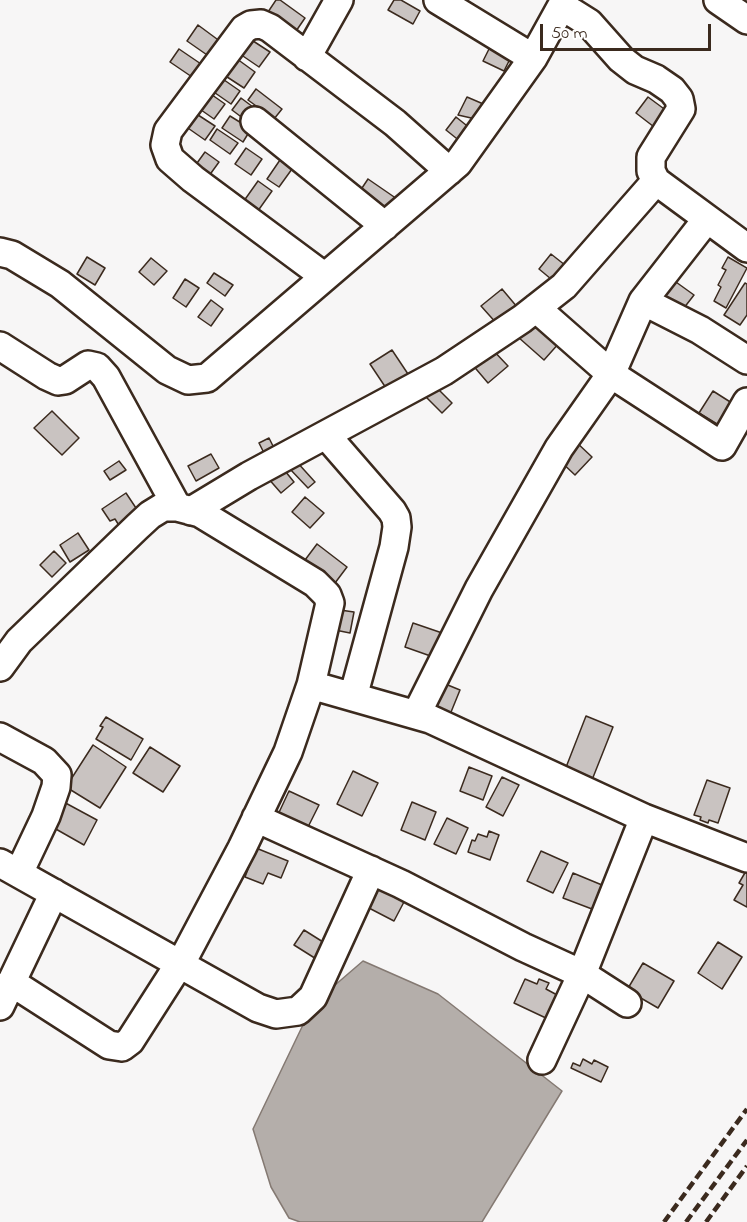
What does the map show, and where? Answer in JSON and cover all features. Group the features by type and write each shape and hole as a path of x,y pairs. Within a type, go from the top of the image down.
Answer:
{"street":[{"path":"307,57 339,0"},
{"path":"718,0 747,20"},
{"path":"441,1 533,57"},
{"path":"0,252 12,255 60,284 167,370 188,381 207,378 458,163 533,57 564,3 590,23 621,59 635,70 656,79 672,90 679,99 681,109 651,157 651,171 656,181 747,248"},
{"path":"325,277 185,173 170,159 165,145 168,131 244,28 261,24 395,123 448,171"},
{"path":"255,121 360,204 384,226"},
{"path":"184,509 444,371 536,308 564,286 656,181"},
{"path":"416,715 479,589 559,448 611,374 643,301 707,219"},
{"path":"643,301 700,330 747,360"},
{"path":"536,308 611,374 722,446 747,402"},
{"path":"0,346 58,381 65,380 88,365 97,367 106,377 184,509"},
{"path":"326,435 392,511 397,527 394,547 353,697"},
{"path":"0,667 20,641 150,515 163,507 200,513 315,584 327,595 330,603 311,685 288,753 180,963 130,1041 122,1047 109,1045 6,994 54,893"},
{"path":"311,685 430,719 644,818 747,858"},
{"path":"0,737 45,760 57,775 56,787 46,816 9,868 258,1008 276,1014 298,1011 313,997 337,949 371,870"},
{"path":"256,818 371,870 523,947 582,974 627,1003"},
{"path":"542,1060 582,974 644,818"}],"shaded area":[{"path":"363,961 438,994 562,1091 482,1222 300,1222 289,1218 271,1187 253,1129 313,1004"}],"building":[{"path":"276,0 280,0 305,18 294,34 266,15"},
{"path":"394,0 401,0 420,11 413,24 388,10"},
{"path":"198,25 221,42 210,57 187,41"},
{"path":"247,37 270,52 259,67 237,52"},
{"path":"492,43 513,53 504,71 483,61"},
{"path":"179,49 204,66 195,79 170,62"},
{"path":"233,56 255,72 244,88 221,73"},
{"path":"217,75 240,91 231,104 208,88"},
{"path":"256,89 282,109 274,119 248,100"},
{"path":"205,90 225,104 214,119 194,105"},
{"path":"467,97 488,106 480,120 458,115"},
{"path":"648,97 671,114 658,130 636,113"},
{"path":"241,98 257,110 248,122 232,110"},
{"path":"195,113 215,126 205,140 185,126"},
{"path":"230,116 251,129 243,142 222,128"},
{"path":"456,117 476,133 466,146 446,130"},
{"path":"217,129 238,143 230,154 210,140"},
{"path":"246,148 262,159 251,175 235,164"},
{"path":"205,152 219,162 206,180 192,170"},
{"path":"280,160 292,169 279,187 267,179"},
{"path":"368,179 400,201 389,216 358,194"},
{"path":"258,181 272,191 255,215 241,205"},
{"path":"551,254 570,269 557,284 539,269"},
{"path":"87,257 105,268 95,285 77,274"},
{"path":"728,257 747,268 726,308 714,301 721,287 718,285 726,270 722,268"},
{"path":"151,258 167,271 154,285 139,272"},
{"path":"214,273 233,285 225,296 207,283"},
{"path":"669,277 694,295 680,313 656,295"},
{"path":"185,279 199,288 186,307 173,298"},
{"path":"745,283 747,284 747,315 740,325 724,315"},
{"path":"502,289 518,308 498,325 481,306"},
{"path":"211,300 223,309 211,326 198,317"},
{"path":"534,319 560,342 544,360 518,337"},
{"path":"490,347 508,366 488,383 471,363"},
{"path":"392,350 408,374 386,388 370,364"},
{"path":"433,384 452,403 442,413 423,394"},
{"path":"713,391 735,405 722,427 699,413"},
{"path":"52,411 79,438 62,455 34,428"},
{"path":"269,438 278,456 268,461 259,443"},
{"path":"575,441 592,457 575,475 558,459"},
{"path":"211,454 219,468 196,481 188,466"},
{"path":"119,461 126,470 110,480 104,471"},
{"path":"296,461 315,482 308,488 289,468"},
{"path":"281,466 294,482 281,493 267,477"},
{"path":"126,493 140,514 120,527 115,519 110,521 102,509"},
{"path":"305,497 324,513 310,528 292,512"},
{"path":"78,533 89,550 70,562 60,545"},
{"path":"317,544 347,567 335,583 305,560"},
{"path":"54,551 66,563 52,577 40,565"},
{"path":"340,610 354,612 350,633 335,630"},
{"path":"413,623 448,635 439,659 405,647"},
{"path":"438,681 460,690 449,717 426,708"},
{"path":"586,716 613,727 590,785 563,775"},
{"path":"106,717 143,739 131,760 96,739"},
{"path":"93,745 126,767 100,808 66,787"},
{"path":"150,747 180,766 163,792 133,773"},
{"path":"469,767 492,776 483,800 460,791"},
{"path":"353,771 378,783 362,816 337,804"},
{"path":"502,777 519,785 503,816 486,807"},
{"path":"707,780 730,788 718,823 709,820 708,823 694,815"},
{"path":"289,791 319,805 304,835 275,821"},
{"path":"60,800 97,820 84,845 47,824"},
{"path":"412,802 436,812 425,840 401,830"},
{"path":"447,818 468,828 456,854 434,844"},
{"path":"489,831 499,835 490,860 468,852 472,840 475,841 478,834 487,837"},
{"path":"256,848 288,861 281,878 268,873 263,884 245,877"},
{"path":"541,851 568,863 553,893 527,881"},
{"path":"746,871 747,907 734,900 743,885 739,883"},
{"path":"573,873 602,885 592,909 563,898"},
{"path":"377,886 405,900 394,921 367,907"},
{"path":"304,930 331,947 321,962 294,945"},
{"path":"718,942 742,957 722,989 698,973"},
{"path":"643,963 674,981 658,1008 627,990"},
{"path":"525,979 537,984 539,979 549,983 546,989 559,996 548,1019 514,1003"},
{"path":"583,1059 592,1064 594,1060 608,1067 601,1082 571,1068 573,1063 580,1066"}],"railway":[{"path":"664,1222 747,1109"},
{"path":"686,1222 747,1140"},
{"path":"706,1222 747,1166"}]}
